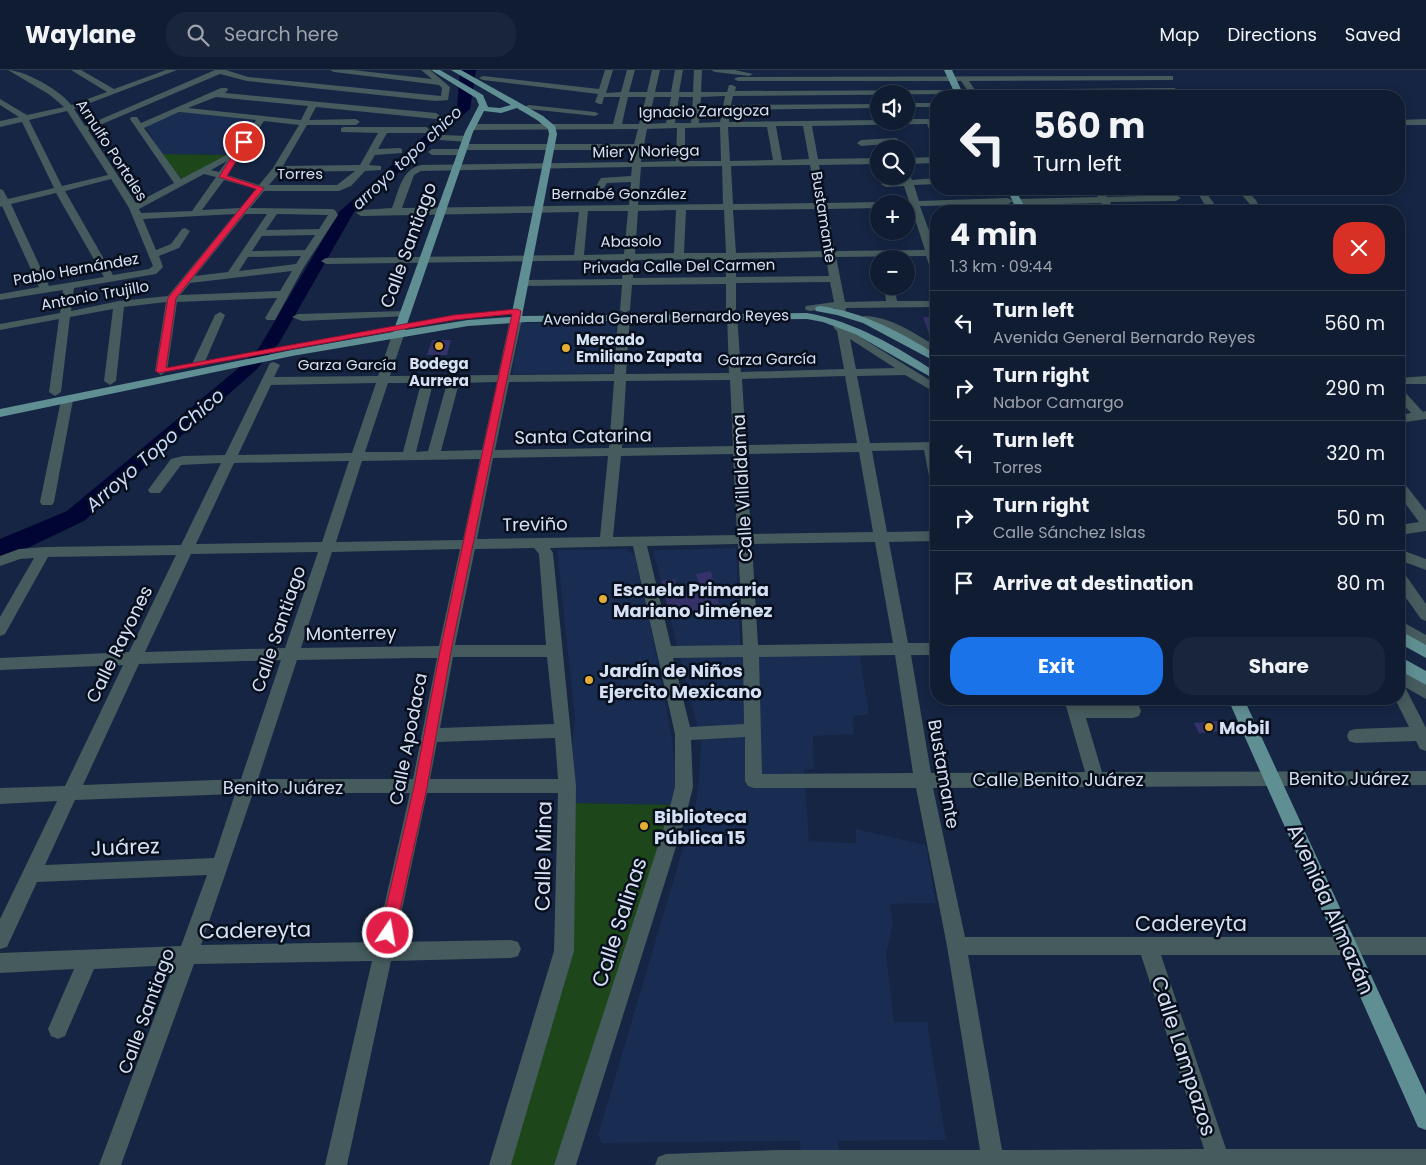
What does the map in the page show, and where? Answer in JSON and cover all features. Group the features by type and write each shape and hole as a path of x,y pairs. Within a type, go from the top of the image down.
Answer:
{"main road":[{"path":"435,70 477,95 482,99 482,106 489,110 498,112 521,107"},
{"path":"948,70 957,90"},
{"path":"959,70 966,90"},
{"path":"456,71 540,118 552,128"},
{"name":"Calle Santiago","path":"399,331 472,127 482,106"},
{"name":"Calle Apodaca","path":"516,315 553,134 552,128"},
{"path":"1007,195 1016,205"},
{"path":"1012,195 1012,205"},
{"name":"Avenida General Bernardo Reyes","path":"0,413 399,331 462,316 731,312 810,308 839,317 850,326 930,373"},
{"name":"Avenida General Bernardo Reyes","path":"731,312 863,318 930,356"},
{"name":"Avenida General Bernardo Reyes","path":"0,403 198,364 399,331"},
{"path":"1405,640 1426,652"},
{"path":"1405,666 1426,680"},
{"name":"Avenida Almazán","path":"1239,705 1426,1119"}],"street":[{"name":"Arnulfo Portales","path":"12,70 58,96 70,108 136,212 158,267 156,270"},
{"path":"75,70 113,92"},
{"path":"142,70 156,77"},
{"path":"0,124 70,108 173,70"},
{"path":"84,129 221,70 248,79 435,99 445,98 447,91 443,83 426,70"},
{"path":"334,70 443,83"},
{"path":"591,126 609,70"},
{"path":"617,126 631,70"},
{"path":"606,542 615,452 628,256 638,147 656,70"},
{"path":"670,125 678,70"},
{"path":"695,125 698,70"},
{"path":"715,70 749,74"},
{"path":"738,79 764,70"},
{"path":"803,70 808,106"},
{"path":"874,70 878,85"},
{"path":"1102,70 1116,90"},
{"path":"141,126 261,73"},
{"path":"738,79 963,80 1108,78 1169,74 1174,90"},
{"path":"595,114 521,107 482,80 483,78 602,94 625,95 870,94"},
{"name":"Calle Villaldama","path":"738,79 728,94 724,125 732,280 731,312 751,651 754,781"},
{"path":"963,80 971,90"},
{"path":"915,93 930,93"},
{"path":"214,94 436,116"},
{"path":"0,101 19,112 24,119 59,189 110,279"},
{"path":"161,371 172,298 277,169 302,127 313,103"},
{"path":"915,105 930,105"},
{"path":"726,108 870,106"},
{"path":"180,110 261,119 302,127 381,134 404,138"},
{"path":"127,111 141,126 179,183"},
{"path":"195,213 223,177 236,153 261,119"},
{"name":"Ignacio Zaragoza","path":"915,121 930,121"},
{"path":"302,127 356,122"},
{"name":"Ignacio Zaragoza","path":"472,127 552,128 870,122"},
{"path":"1405,123 1426,122"},
{"path":"771,124 778,163"},
{"name":"Bustamante","path":"807,124 823,206 839,317 866,448 923,779 957,946 994,1163"},
{"path":"680,164 681,125"},
{"path":"381,134 426,130"},
{"path":"363,168 381,134"},
{"path":"443,138 465,146"},
{"path":"861,142 870,143"},
{"path":"432,152 465,146 638,147"},
{"path":"371,152 399,151"},
{"path":"136,212 179,183 236,153"},
{"path":"915,161 930,160"},
{"name":"Mier y Noriega","path":"396,211 410,174 414,170 458,167 870,161"},
{"name":"Torres","path":"202,170 261,188 341,188 363,168"},
{"path":"277,169 378,168"},
{"path":"2,203 113,176"},
{"path":"601,186 602,182 606,180 636,179"},
{"path":"915,180 930,181"},
{"path":"0,192 2,203 46,290"},
{"path":"1101,195 1106,205"},
{"path":"1074,205 1154,195"},
{"path":"1246,195 1254,205"},
{"path":"915,204 1012,201 1045,205"},
{"name":"Bernabé González","path":"360,213 442,210 870,204"},
{"path":"579,257 584,208"},
{"path":"679,256 681,208"},
{"path":"232,274 274,211"},
{"path":"136,212 332,212 333,215 299,267 271,318"},
{"path":"915,213 930,244"},
{"path":"153,255 174,246 185,231"},
{"path":"261,233 322,232"},
{"path":"247,254 308,253"},
{"name":"Abasolo","path":"326,261 830,253 870,255"},
{"name":"Abasolo","path":"915,254 930,253"},
{"path":"188,280 299,267"},
{"name":"Pablo Hernández","path":"0,298 156,270"},
{"name":"Privada Calle Del Carmen","path":"524,283 834,279"},
{"path":"55,392 69,286"},
{"name":"Antonio Trujillo","path":"0,327 119,304 172,298 285,294"},
{"path":"890,295 892,304"},
{"path":"110,381 119,304"},
{"path":"839,317 892,304 930,304"},
{"path":"863,318 884,311 930,310"},
{"path":"298,317 405,314"},
{"path":"198,364 220,315"},
{"name":"Calle Apodaca","path":"336,1165 420,787 446,651 516,315"},
{"path":"839,317 907,371 930,385"},
{"path":"863,318 885,322 930,348"},
{"name":"Calle Santiago","path":"110,1165 220,866 399,331"},
{"name":"Calle Rayones","path":"0,940 274,366"},
{"name":"Garza García","path":"268,381 736,376 907,371"},
{"path":"408,456 428,379"},
{"path":"433,456 454,379"},
{"path":"1405,382 1426,380"},
{"path":"1405,399 1423,416"},
{"path":"47,502 67,400"},
{"path":"1405,418 1423,416"},
{"name":"Santa Catarina","path":"155,490 176,462 183,460 930,446"},
{"path":"1405,494 1426,520"},
{"path":"1405,529 1426,526"},
{"name":"Treviño","path":"0,561 19,554 44,552 930,536"},
{"name":"Calle Salinas","path":"565,1165 677,815 684,787 683,734 639,542"},
{"name":"Calle Mina","path":"500,1165 564,950 567,786 546,553 538,543"},
{"path":"0,630 44,552"},
{"path":"1405,556 1426,565"},
{"path":"1405,586 1426,615"},
{"path":"1405,630 1426,643"},
{"path":"664,652 930,649"},
{"name":"Monterrey","path":"0,664 290,654 554,651"},
{"path":"1405,679 1426,693"},
{"path":"1355,736 1423,739 1405,703"},
{"path":"1096,779 1074,705 1133,711"},
{"path":"683,734 754,730"},
{"path":"429,735 563,731"},
{"name":"Calle Benito Juárez","path":"754,781 1272,778"},
{"name":"Benito Juárez","path":"1272,778 1426,778"},
{"name":"Benito Juárez","path":"0,796 247,786 567,786"},
{"name":"Juárez","path":"31,874 220,866"},
{"name":"Cadereyta","path":"957,946 1426,946"},
{"name":"Calle Lampazos","path":"1148,946 1219,1163"},
{"name":"Cadereyta","path":"0,963 188,955 511,949"},
{"path":"58,1028 88,959"},
{"path":"666,1165 778,1163 1219,1163 1426,1160"}],"shaded area":[{"path":"180,111 254,120 232,153 228,155 161,154 146,127"},
{"name":"Mercado Emiliano Zapata","path":"616,321 613,373 512,374 521,323"},
{"path":"736,548 741,656 860,655 869,715 853,716 854,734 813,736 814,769 804,770 809,841 856,843 856,829 926,845 936,903 890,904 893,924 886,955 894,1022 927,1022 946,1140 838,1141 841,1165 801,1165 800,1141 602,1143 598,1135 696,804 699,780 701,741 653,550"},
{"path":"626,549 635,556 654,642 671,733 680,805 566,803 575,718 557,550"}],"green space":[{"path":"161,154 228,155 182,179"},
{"path":"566,803 680,805 565,1165 500,1165 564,951"}],"water":[{"path":"460,70 476,70 470,109 354,212 279,343 257,369 84,521 0,561 0,539 67,511 235,371 259,348 339,212 457,107"}],"building":[{"path":"923,317 930,317 929,334"},
{"name":"Bodega Aurrera","path":"432,340 451,340 447,355 427,355"},
{"path":"711,571 720,608 670,615 661,581 675,579 679,595 701,592 696,574"},
{"name":"Mobil","path":"1219,721 1224,731 1199,733 1194,723"}],"place":[{"name":"Bodega Aurrera","path":"439,346"},
{"name":"Mercado Emiliano Zapata","path":"566,348"},
{"name":"Escuela Primaria Mariano Jiménez","path":"603,599"},
{"name":"Jardín de Niños Ejercito Mexicano","path":"589,680"},
{"name":"Mobil","path":"1209,727"},
{"name":"Biblioteca Pública 15","path":"644,826"}],"route":[{"path":"244,142 223,177 261,188 172,298 161,371 454,318 517,311 446,651 420,787 388,933"}],"water label":[{"name":"arroyo topo chico","path":"407,158"},
{"name":"Arroyo Topo Chico","path":"155,450"}]}
